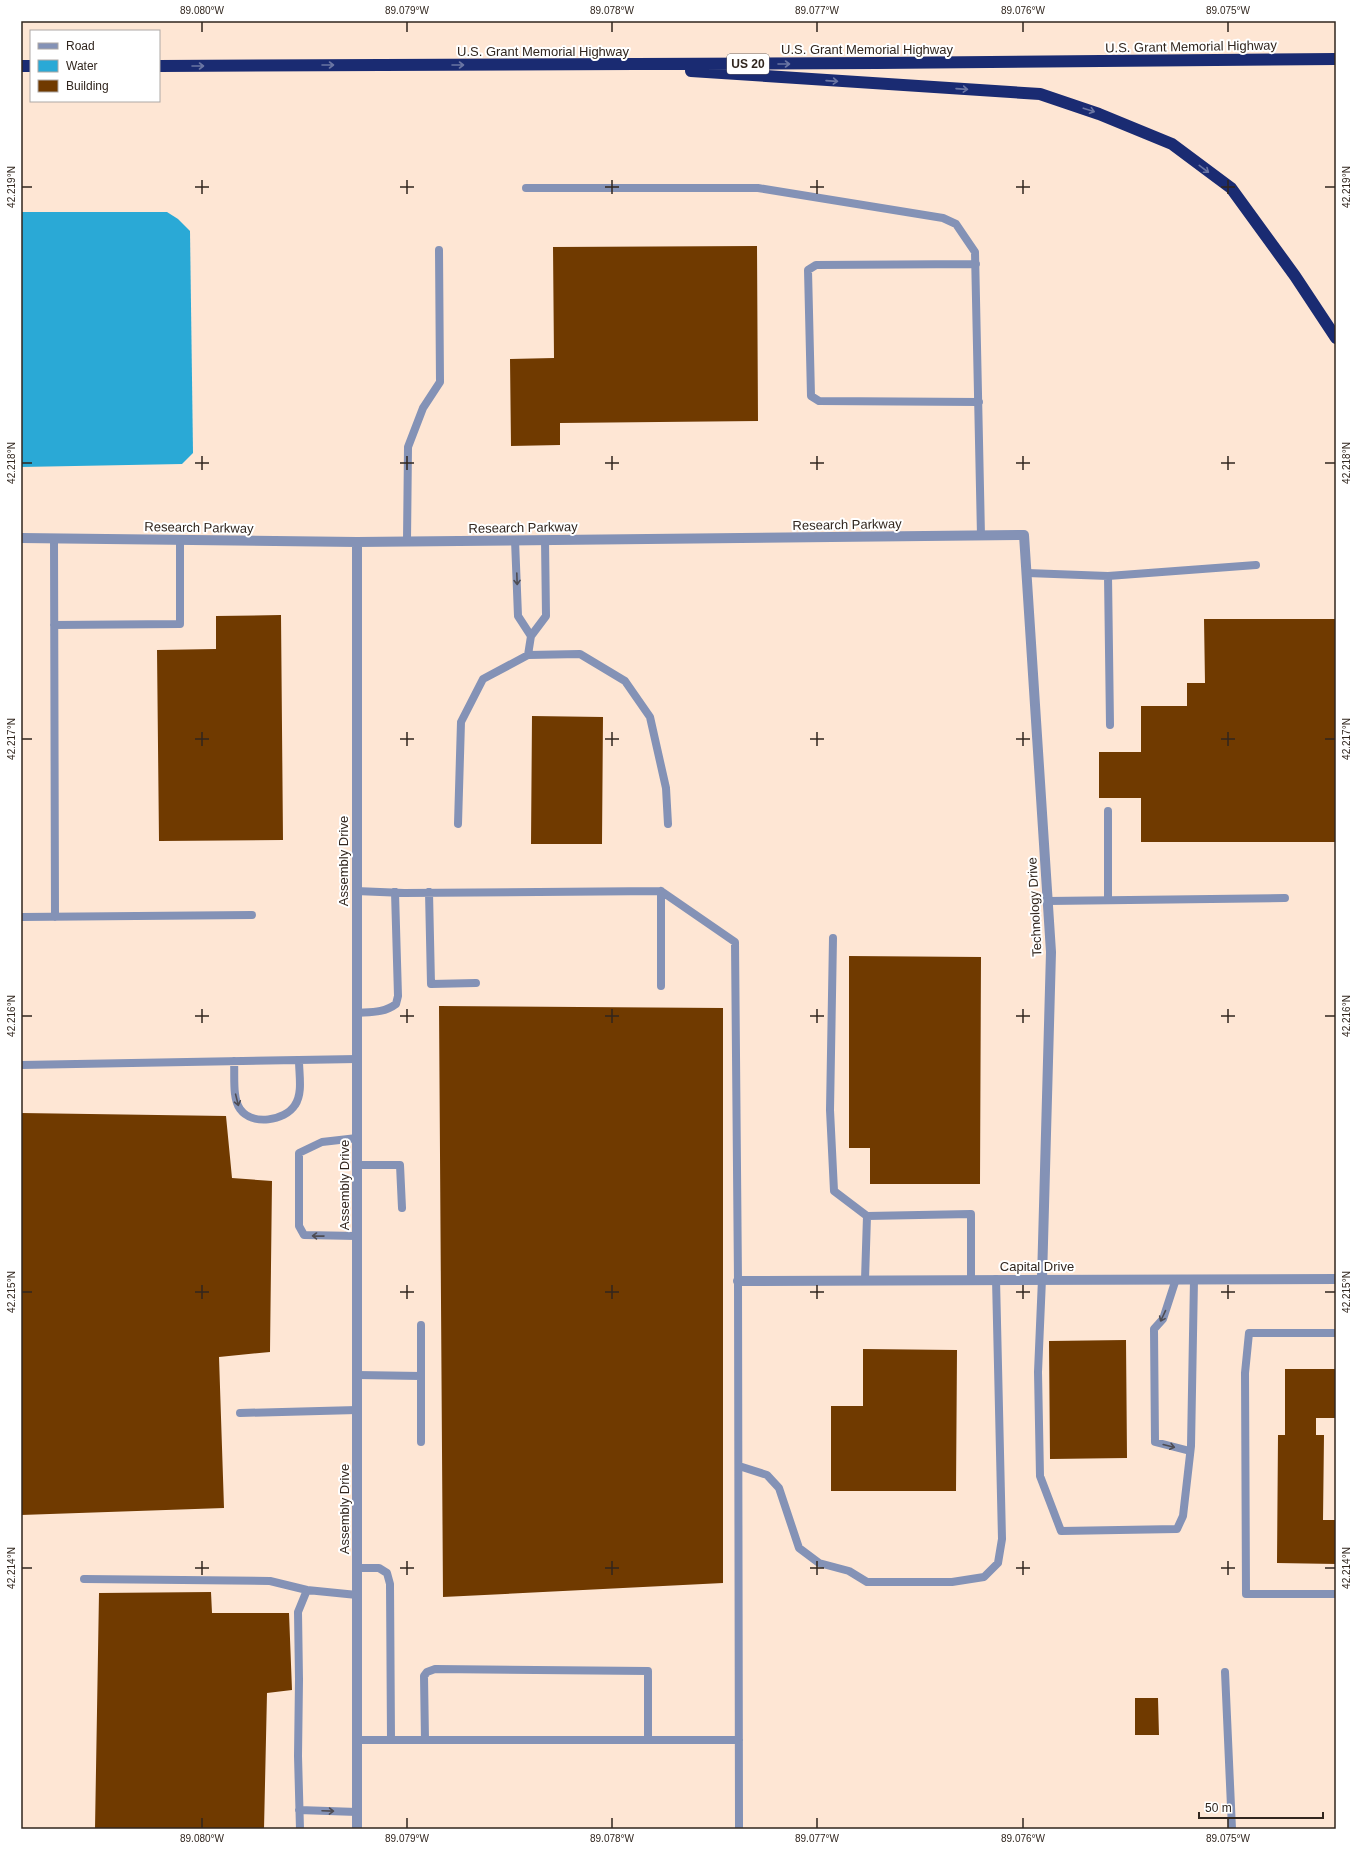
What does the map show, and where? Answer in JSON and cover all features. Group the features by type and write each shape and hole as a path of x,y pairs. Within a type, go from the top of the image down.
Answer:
{"highway":[{"name":"U.S. Grant Memorial Highway","path":"160,66 1336,59"},
{"path":"584,64 1040,94 1099,114 1172,144 1231,188 1295,276 1336,338"}],"street":[{"name":"Research Parkway","path":"21,538 357,542 1024,535"},
{"name":"Technology Drive","path":"1024,535 1051,952 1042,1279"},
{"name":"Assembly Drive","path":"357,542 357,1829"},
{"name":"Capital Drive","path":"738,1282 996,1279 1336,1279"}],"lane":[{"path":"526,188 758,188 804,194 943,218 956,224 969,241 975,252 976,264 981,536"},
{"path":"407,541 408,447 423,408 440,382 439,250"},
{"path":"976,264 816,265 808,270 811,396 819,401 978,402"},
{"path":"54,539 55,917"},
{"path":"54,625 180,624 180,540"},
{"path":"515,540 518,616 531,636"},
{"path":"528,655 531,636 546,616 545,540"},
{"path":"1027,573 1108,576 1256,565"},
{"path":"1108,576 1110,725"},
{"path":"458,824 461,722 483,679 528,655 580,654 625,681 650,717 666,788 668,824"},
{"path":"1108,811 1108,900"},
{"path":"356,891 661,891 735,942 738,1282 739,1829"},
{"path":"661,891 661,986"},
{"path":"357,1013 380,1012 389,1009 396,1004 398,996 395,892"},
{"path":"429,892 431,984 476,983"},
{"path":"1048,901 1285,898"},
{"path":"21,917 252,915"},
{"path":"833,938 830,1110 834,1191 867,1216 971,1214 971,1280"},
{"path":"21,1065 357,1059"},
{"path":"234,1061 236,1101 241,1110 248,1116 260,1119 274,1118 286,1114 294,1106 300,1092 299,1060"},
{"path":"357,1138 322,1142 299,1152 299,1226 304,1235 357,1236"},
{"path":"357,1165 400,1165 402,1208"},
{"path":"865,1280 867,1216"},
{"path":"738,1466 767,1474 779,1488 799,1548 819,1563 849,1571 867,1582 952,1582 984,1577 998,1563 1002,1539 996,1279"},
{"path":"1042,1279 1038,1372 1040,1476 1061,1531 1177,1529 1183,1516 1190,1451 1194,1279"},
{"path":"1176,1279 1163,1319 1154,1329 1156,1442 1190,1451"},
{"path":"420,1325 421,1442"},
{"path":"1336,1333 1249,1333 1245,1373 1246,1594 1336,1594"},
{"path":"357,1375 421,1376"},
{"path":"240,1413 357,1410"},
{"path":"357,1568 379,1568 387,1573 390,1584 391,1740"},
{"path":"84,1579 270,1581 307,1590 357,1596"},
{"path":"300,1829 298,1612 307,1590"},
{"path":"425,1740 424,1676 427,1672 435,1669 648,1671 648,1740"},
{"path":"1225,1672 1232,1829"},
{"path":"357,1740 739,1740"},
{"path":"299,1810 357,1812"}],"water":[{"path":"21,212 167,212 178,219 190,231 193,453 182,464 21,467"}],"building":[{"path":"757,246 758,421 560,423 560,445 511,446 510,359 554,358 553,247"},
{"path":"281,615 283,840 159,841 157,650 216,649 216,616"},
{"path":"1204,619 1336,619 1336,842 1141,842 1141,798 1099,798 1099,752 1141,752 1141,706 1187,706 1187,683 1205,683"},
{"path":"532,716 603,717 602,844 531,844"},
{"path":"849,956 981,957 980,1184 870,1184 870,1148 849,1148"},
{"path":"439,1006 723,1008 723,1583 443,1597"},
{"path":"21,1113 226,1116 232,1178 272,1181 270,1352 219,1357 224,1508 21,1515"},
{"path":"1126,1340 1127,1458 1050,1459 1049,1341"},
{"path":"863,1349 957,1350 956,1491 831,1491 831,1406 863,1406"},
{"path":"1285,1369 1336,1369 1336,1418 1316,1418 1316,1435 1324,1435 1323,1520 1336,1520 1336,1564 1277,1563 1278,1435 1285,1435"},
{"path":"211,1592 212,1613 289,1613 292,1690 267,1693 264,1829 95,1829 99,1593"},
{"path":"1135,1698 1158,1698 1159,1735 1135,1735"}]}
